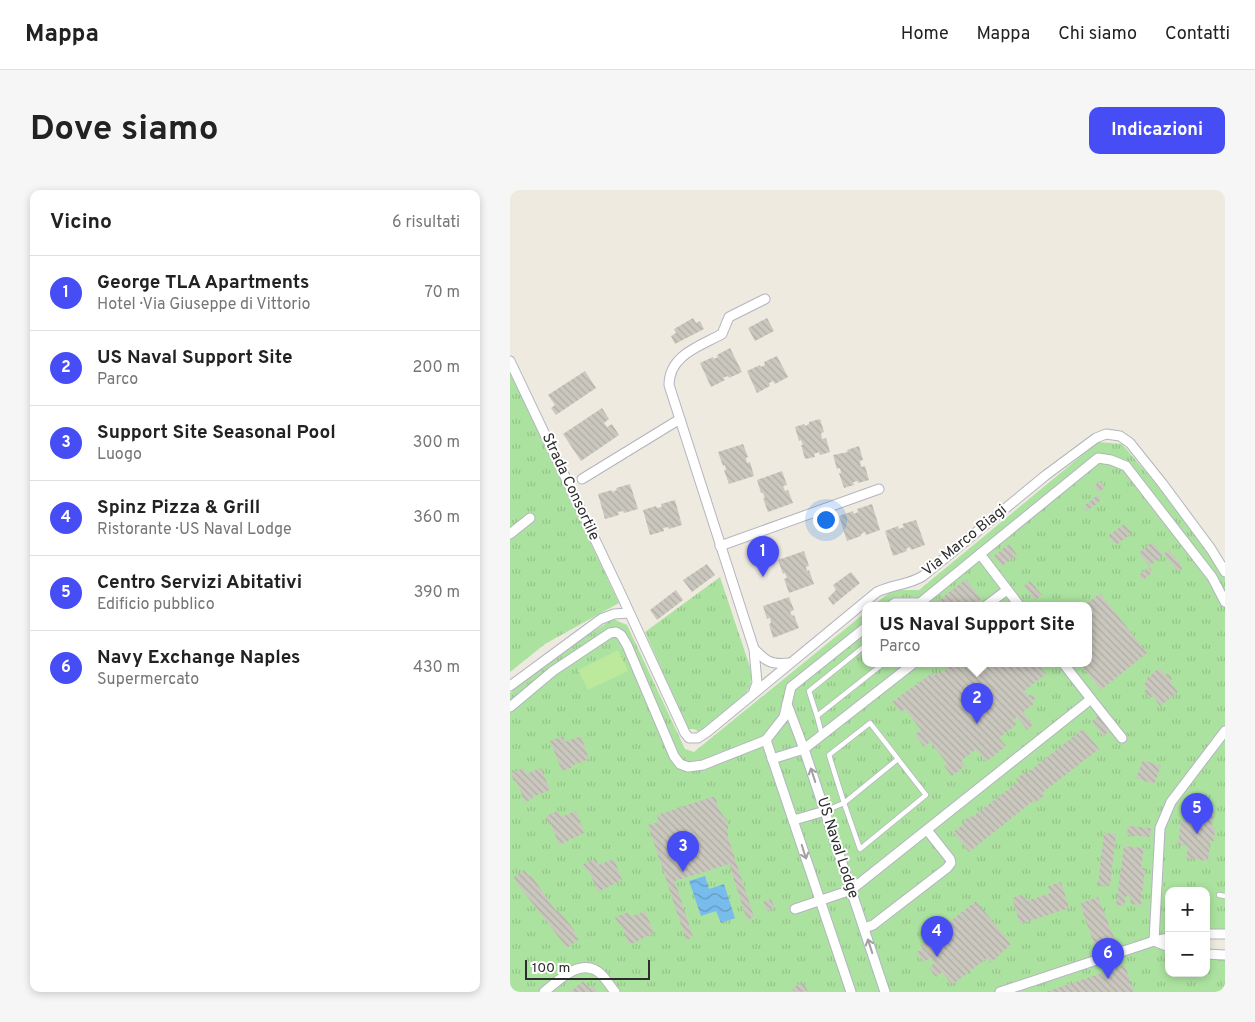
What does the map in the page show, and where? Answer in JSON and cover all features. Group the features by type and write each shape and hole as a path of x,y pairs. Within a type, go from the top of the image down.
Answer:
{"street":[{"path":"753,692 757,683 754,649 669,385 669,376 676,363 685,354 722,334 729,317 765,299"},
{"name":"Strada Consortile","path":"510,361 619,590 628,613"},
{"path":"582,479 680,419"},
{"name":"Via Marco Biagi","path":"865,602 877,592 889,586 916,581 924,576 1046,474 1096,438 1106,434 1120,436 1130,443 1211,549 1225,572"},
{"path":"921,602 1098,458 1111,460 1126,466 1212,577 1225,602"},
{"path":"720,546 879,489"},
{"path":"510,534 530,518"},
{"path":"980,554 1017,602"},
{"path":"991,602 1007,590"},
{"name":"Via Marco Biagi","path":"628,613 685,733 689,738 698,738 862,604"},
{"path":"510,686 601,620 614,614 628,613"},
{"path":"510,707 553,671 610,632 616,632 621,635 627,645 674,756 680,764 688,767 703,766 766,740 784,717 791,687 862,629"},
{"path":"754,649 769,663 789,663"},
{"path":"756,677 770,679 769,663"},
{"path":"772,759 804,749 909,667"},
{"path":"1066,667 1122,738"},
{"path":"795,909 851,890 1091,699"},
{"name":"US Naval Lodge","path":"787,704 804,749 885,992"},
{"path":"1154,941 1160,828 1171,802 1225,731"},
{"path":"766,740 851,992"},
{"path":"794,820 825,811"},
{"path":"864,928 873,925 951,864 950,859 927,830"},
{"path":"1210,934 1225,934"},
{"path":"1000,992 1165,939"},
{"path":"1154,941 1165,945"},
{"path":"1210,954 1225,955"},
{"path":"544,992 569,972 584,967 597,971 616,992"}],"lane":[{"path":"822,735 809,691 862,648"},
{"path":"817,716 879,667"},
{"path":"870,723 898,759 926,795 860,849 830,755 870,723"},
{"path":"825,811 844,803 898,759"},
{"path":"1219,896 1225,896"}],"green space":[{"path":"510,372 619,603 545,644 510,672"},
{"path":"1098,442 1122,444 1168,498 1225,578 1225,937 1210,936 1210,887 1165,887 1165,977 1210,977 1210,952 1225,953 1225,992 510,992 510,693 555,656 613,619 627,625 685,749 694,752 862,615 862,667 1092,667 1092,602 878,602 892,590 919,590"},
{"path":"720,577 752,673 750,687 746,693 699,732 694,729 688,729 645,632"},
{"path":"618,650 628,671 588,690 578,670"}],"water":[{"path":"705,876 709,889 724,884 735,918 721,923 716,911 701,916 689,881"}],"building":[{"path":"693,318 696,323 700,321 704,329 675,344 671,336 676,333 674,329"},
{"path":"767,318 774,331 755,341 748,328"},
{"path":"730,348 742,372 729,378 728,376 723,378 725,380 711,387 700,363 713,357 714,359 718,357 717,355"},
{"path":"777,356 788,377 775,384 773,381 769,383 770,386 757,393 747,371 760,365 761,367 765,365 764,362"},
{"path":"585,371 596,388 556,415 551,408 555,405 548,395"},
{"path":"602,408 609,419 604,423 607,427 612,424 619,435 581,461 563,434"},
{"path":"820,419 824,432 821,433 822,439 826,438 830,452 820,455 819,452 814,454 815,457 805,459 801,445 803,445 801,440 799,441 795,427 804,424 805,426 809,422"},
{"path":"743,444 748,457 746,458 747,463 750,462 754,476 729,484 724,470 726,470 725,465 723,466 718,452"},
{"path":"859,446 863,460 860,461 861,467 865,466 869,480 858,483 858,481 853,482 854,485 844,488 839,473 841,473 840,468 837,469 833,455 848,452 847,450"},
{"path":"782,471 787,485 783,486 785,491 788,490 793,503 768,512 763,498 765,498 763,493 761,493 757,480"},
{"path":"1100,481 1105,487 1099,492 1094,486"},
{"path":"630,484 638,509 624,513 623,511 618,512 619,515 605,519 598,494 612,490 612,492 617,490 616,488"},
{"path":"1098,495 1101,500 1087,511 1084,506"},
{"path":"675,500 682,525 669,529 668,527 663,528 664,531 650,535 643,510 656,506 657,508 662,507 661,504"},
{"path":"872,504 880,530 866,535 865,532 861,536 847,541 839,516 853,511 854,514 858,512 857,509"},
{"path":"916,520 925,545 911,550 910,547 906,549 907,551 893,556 885,531 898,526 899,529 904,527 902,524"},
{"path":"1124,524 1132,533 1116,545 1108,536"},
{"path":"1152,542 1163,555 1149,566 1139,553"},
{"path":"1009,544 1017,555 1002,566 994,556"},
{"path":"1169,550 1183,568 1178,572 1164,554"},
{"path":"804,551 809,566 806,567 807,571 809,570 814,584 789,593 784,579 787,578 785,573 783,574 778,560"},
{"path":"707,564 715,575 692,592 683,580"},
{"path":"1149,567 1153,572 1143,580 1139,575"},
{"path":"851,572 860,583 833,605 828,598 836,590 833,585"},
{"path":"966,579 981,599 977,602 937,602"},
{"path":"1030,581 1042,595 1035,600 1024,586"},
{"path":"676,590 683,600 657,620 650,610"},
{"path":"1100,593 1147,653 1101,690 1082,667 1092,667 1092,602 1089,602"},
{"path":"789,597 794,610 790,612 792,616 794,615 799,628 773,638 769,624 771,623 770,618 767,619 763,606"},
{"path":"949,667 1040,667 1046,674 1024,691 1029,697 1033,694 1036,698 1032,701 1034,704 1023,712 1033,725 1027,730 1017,717 1013,720 1017,724 999,738 1006,746 986,762 976,749 961,761 965,766 952,776 944,766 947,763 930,742 924,747 915,735 921,730 905,709 901,712 892,702 932,673 934,676 940,671 942,673"},
{"path":"1159,668 1165,675 1168,673 1172,679 1170,681 1178,692 1160,706 1153,696 1150,698 1144,691 1147,689 1144,684 1147,681 1146,679"},
{"path":"1099,715 1111,730 1103,736 1092,721"},
{"path":"1083,729 1099,749 1042,793 1044,796 1035,803 1033,801 969,852 953,832 971,816 1018,782 1016,779 1025,772 1026,774"},
{"path":"563,736 565,742 581,736 589,759 562,771 550,741"},
{"path":"1143,760 1161,766 1154,784 1136,778"},
{"path":"524,768 526,774 541,768 550,790 525,802 511,773"},
{"path":"715,796 719,810 728,822 728,837 754,917 747,920 729,864 675,881 693,937 686,940 648,825 659,822 657,815"},
{"path":"1193,805 1214,807 1212,828 1215,828 1214,841 1210,841 1208,861 1186,858 1188,846 1178,845 1181,820 1191,821"},
{"path":"558,811 561,817 576,811 584,833 559,845 546,816"},
{"path":"1128,826 1151,828 1150,837 1127,835"},
{"path":"1104,833 1116,834 1110,886 1098,885"},
{"path":"1124,846 1144,848 1141,868 1145,868 1141,905 1130,904 1131,897 1126,896 1124,906 1116,905"},
{"path":"596,859 598,865 614,859 622,880 598,892 589,871 587,872 583,864"},
{"path":"524,870 529,876 531,875 556,911 558,910 575,931 573,932 579,939 567,948 513,878"},
{"path":"1061,882 1069,908 1020,924 1012,898 1024,894 1026,901 1051,893 1048,886"},
{"path":"1098,897 1115,940 1095,947 1081,903"},
{"path":"771,899 775,908 767,911 763,902"},
{"path":"976,901 1011,944 991,963 987,958 952,985 942,972 936,977 929,968 934,963 930,958 924,962 916,953 923,948 920,945"},
{"path":"645,911 654,933 629,945 621,924 619,925 615,917 629,912 631,917"},
{"path":"1125,965 1134,992 1046,992"},
{"path":"583,981 589,988 592,985 597,992 570,992"},
{"path":"802,982 808,991 795,992 792,989"}],"place":[{"name":"George TLA Apartments","path":"763,577"},
{"name":"US Naval Support Site","path":"977,724"},
{"name":"Centro Servizi Abitativi","path":"1197,834"},
{"name":"Support Site Seasonal Pool","path":"683,872"},
{"name":"Spinz Pizza & Grill","path":"937,957"},
{"name":"Navy Exchange Naples","path":"1108,979"}]}
